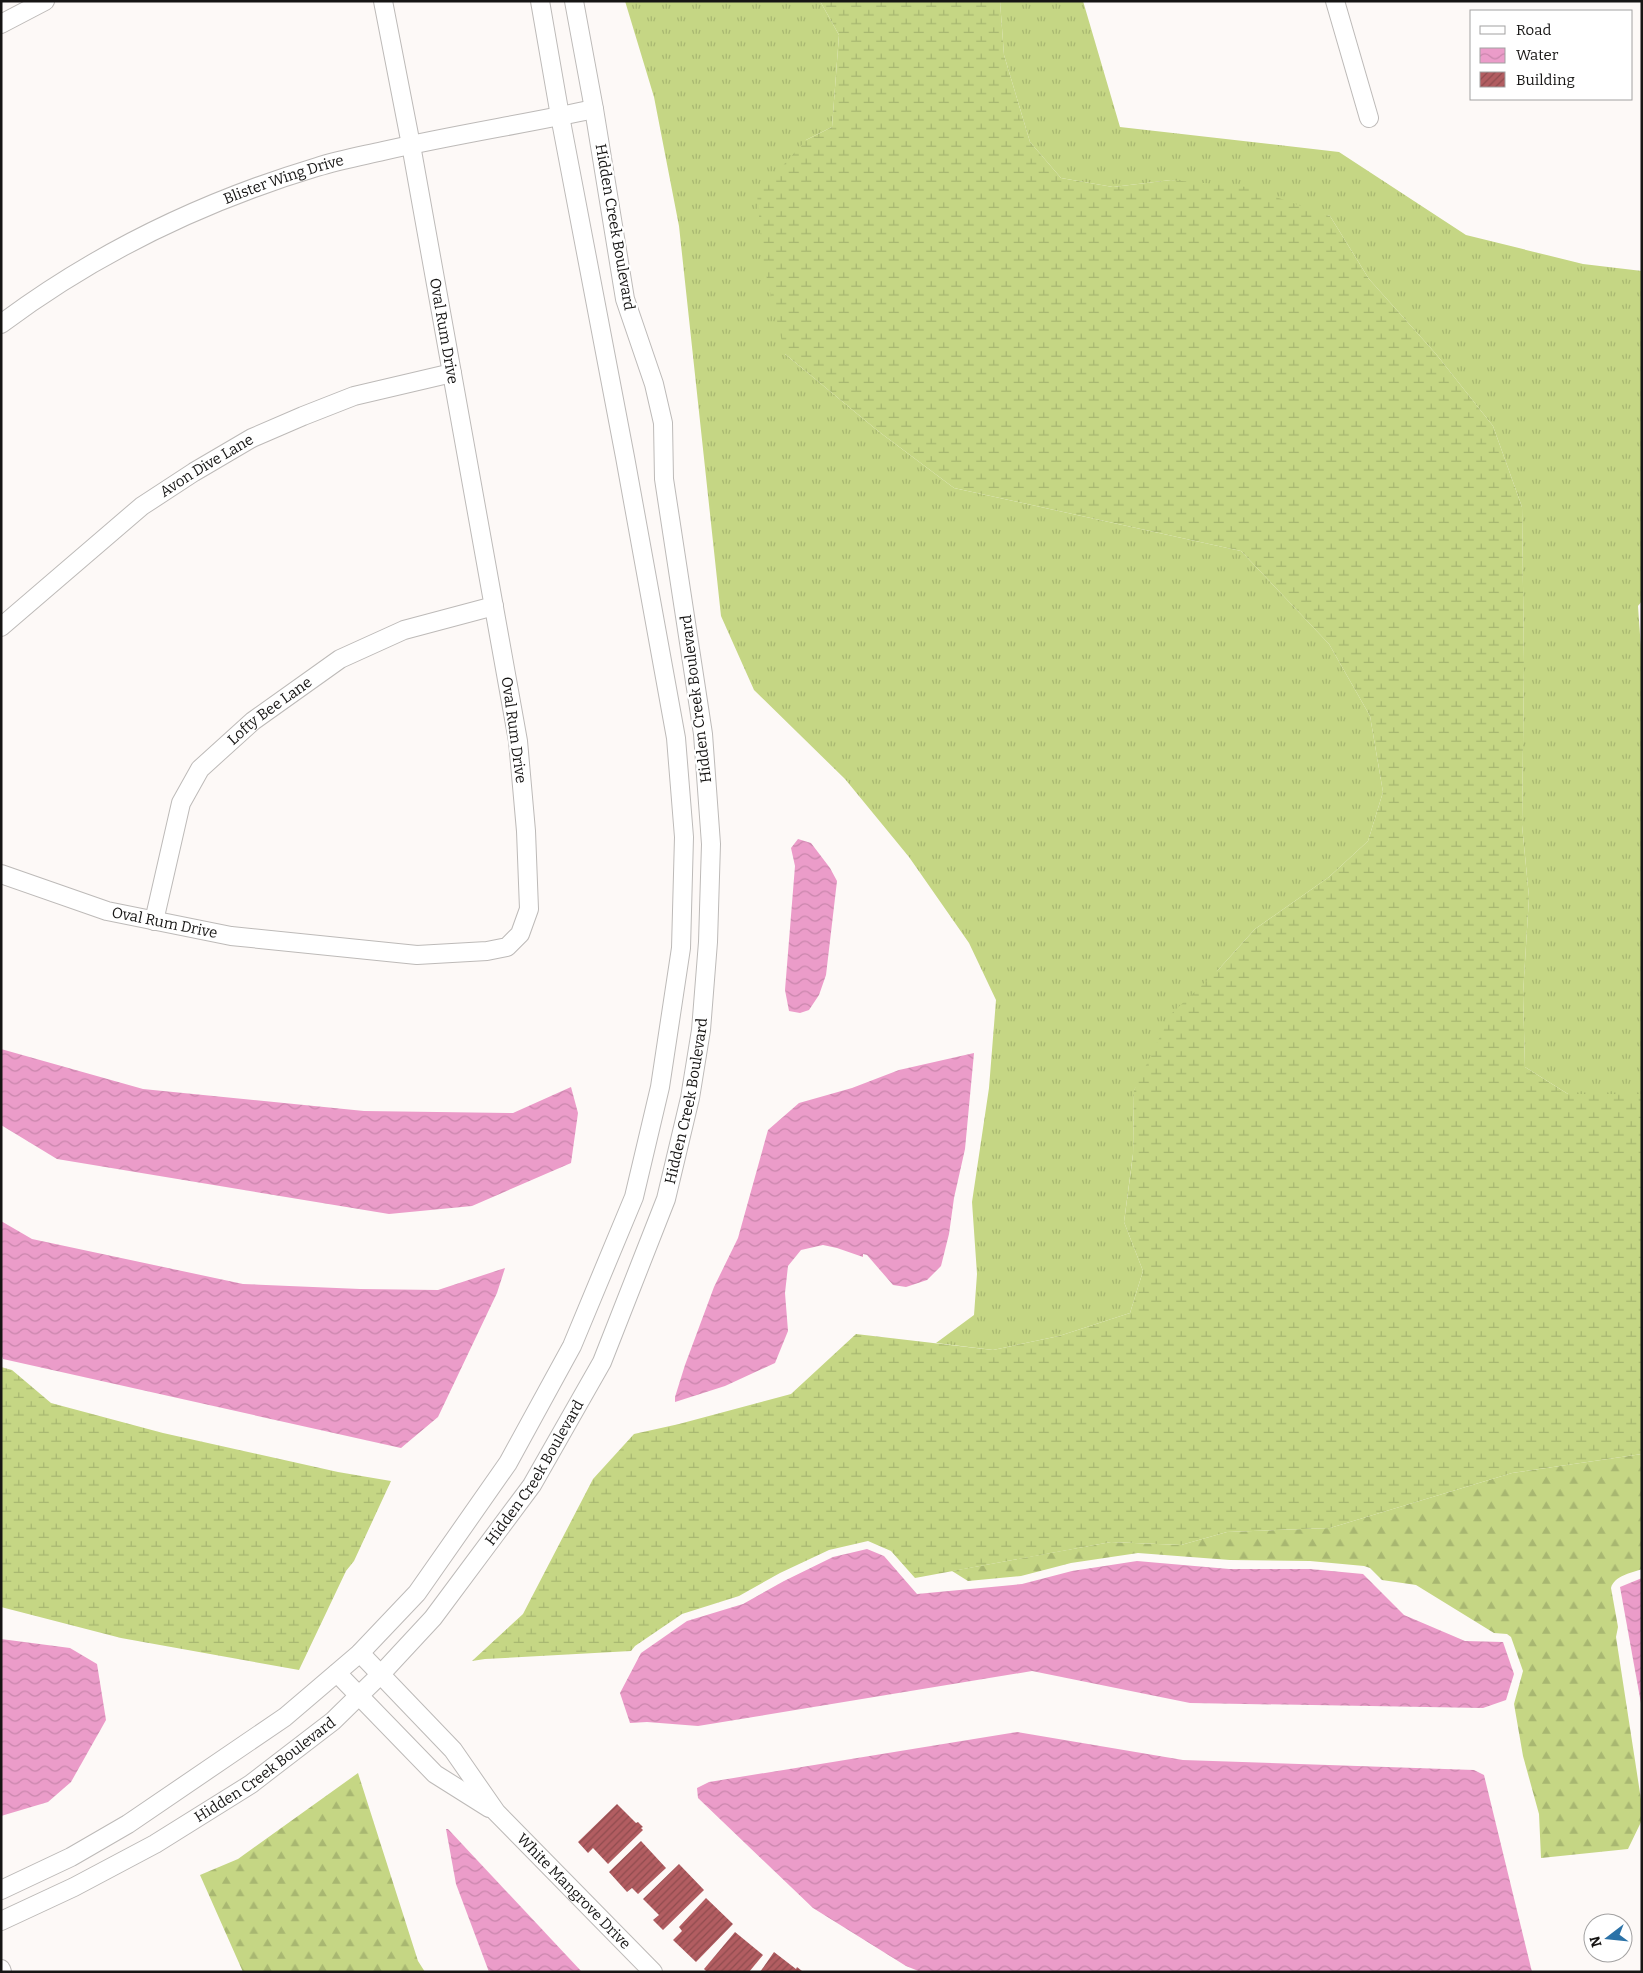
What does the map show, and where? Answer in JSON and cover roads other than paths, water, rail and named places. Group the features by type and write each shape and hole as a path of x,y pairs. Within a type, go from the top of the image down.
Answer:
{"street":[{"path":"1,24 45,1"},
{"name":"Oval Rum Drive","path":"1,874 107,911 231,936 417,955 488,951 507,947 520,934 529,909 526,831 518,741 411,145 383,1"},
{"name":"Hidden Creek Boulevard","path":"1,1890 71,1857 128,1824 285,1717 360,1652 417,1593 508,1463 572,1346 634,1197 660,1087 681,948 684,837 676,738 540,1"},
{"name":"Hidden Creek Boulevard","path":"1,1921 74,1887 163,1839 251,1784 333,1721 381,1674 433,1618 532,1485 602,1362 666,1199 690,1098 701,1030 708,942 711,844 703,734 664,479 663,423 654,384 625,299 574,1"},
{"path":"1335,1 1369,118"},
{"name":"Blister Wing Drive","path":"1,324 39,296 113,251 216,202 318,166 411,145 594,109"},
{"name":"Avon Dive Lane","path":"1,627 142,506 194,472 252,438 354,396 452,374"},
{"name":"Lofty Bee Lane","path":"154,921 181,803 200,769 253,720 340,658 404,630 494,606"},
{"name":"White Mangrove Drive","path":"360,1652 453,1750 496,1812 653,1972"},
{"name":"White Mangrove Drive","path":"337,1673 435,1774 496,1812"}],"water":[{"path":"798,839 811,843 830,868 837,881 826,975 819,995 809,1010 800,1013 789,1011 785,990 795,866 791,848"},
{"path":"1,1049 143,1089 364,1111 513,1113 571,1087 578,1113 571,1163 472,1206 389,1214 57,1159 1,1125"},
{"path":"974,1053 965,1149 941,1266 927,1280 906,1287 893,1285 867,1255 863,1254 863,1257 823,1245 801,1250 788,1266 785,1293 788,1331 775,1363 725,1386 675,1402 685,1365 714,1287 738,1238 768,1130 799,1103 852,1088 899,1070"},
{"path":"1,1221 32,1239 243,1284 438,1290 505,1268 497,1293 438,1417 401,1448 3,1359 1,1354"},
{"path":"867,1549 884,1556 917,1594 1022,1584 1072,1571 1137,1561 1229,1569 1310,1569 1363,1574 1404,1615 1465,1641 1503,1642 1514,1674 1506,1700 1483,1708 1190,1703 1032,1671 698,1726 647,1722 630,1723 620,1693 641,1653 687,1621 743,1604 833,1557"},
{"path":"1642,1578 1642,1709 1620,1587"},
{"path":"1,1639 70,1648 97,1664 106,1720 71,1782 48,1802 1,1816"},
{"path":"1017,1732 1183,1760 1474,1770 1484,1775 1532,1972 921,1972 906,1966 813,1908 698,1798 697,1788 709,1782"},
{"path":"446,1829 582,1972 489,1972 456,1884"}]}
